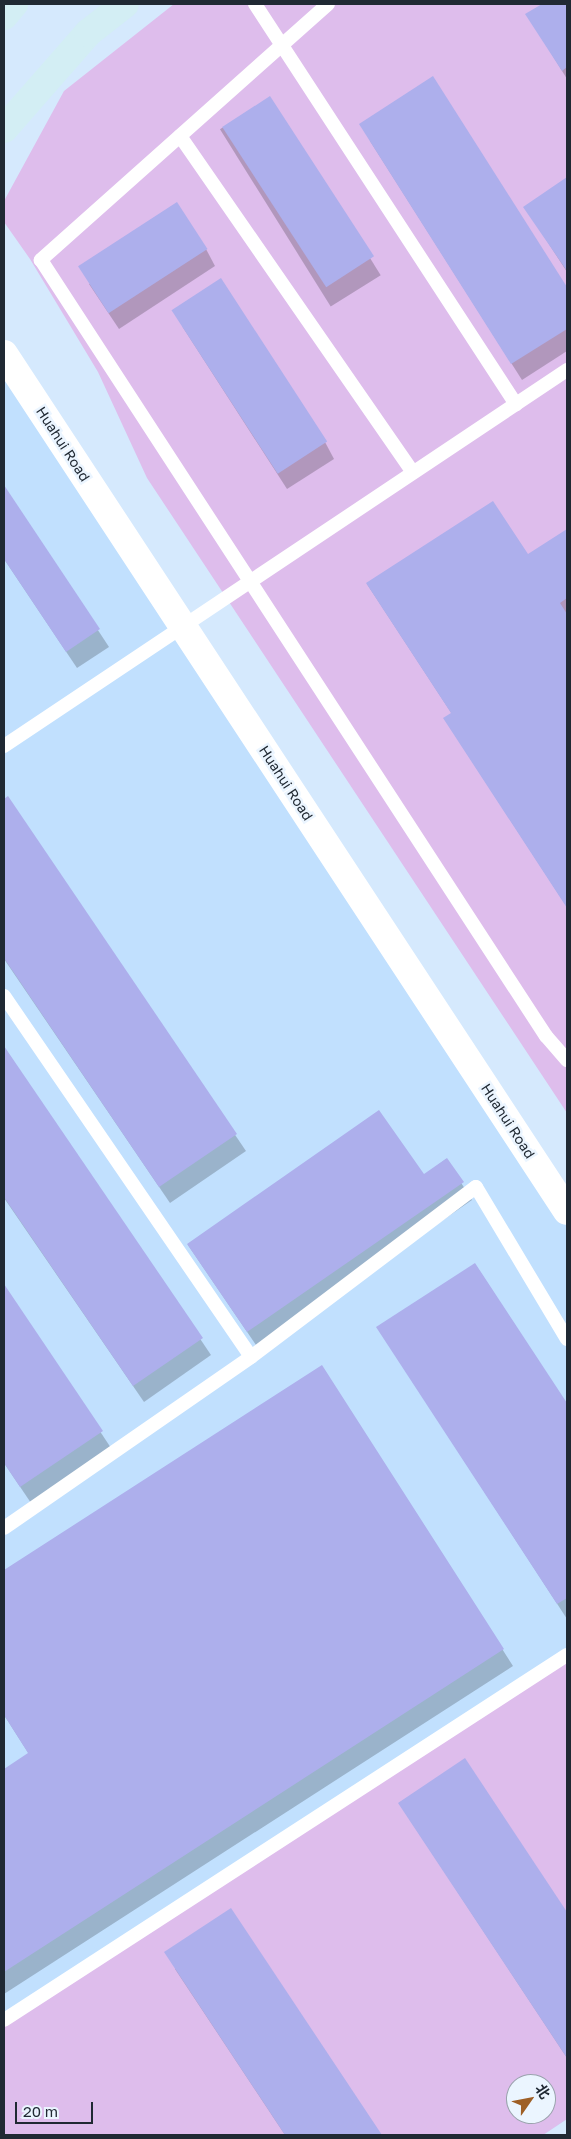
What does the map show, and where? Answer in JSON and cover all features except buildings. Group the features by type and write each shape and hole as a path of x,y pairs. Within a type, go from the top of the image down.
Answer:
{"main road":[{"path":"4,16 14,4"},
{"path":"4,129 88,33 125,4"}],"street":[{"name":"Huahui Road","path":"4,354 567,1211"}],"lane":[{"path":"255,4 283,44 516,404"},
{"path":"328,4 41,260 546,1036 567,1060"},
{"path":"180,136 413,472"},
{"path":"4,746 182,624 567,370"},
{"path":"4,996 251,1357"},
{"path":"6,1522 251,1357 476,1187 567,1339"},
{"path":"4,2020 567,1655"}],"shaded area":[{"path":"174,4 567,4 567,1113 147,478 98,372 30,259 4,222 4,201 64,91"},
{"path":"4,354 567,1211 567,2119 543,2135 4,2135"},
{"path":"567,1655 567,2119 543,2135 4,2135 4,2020"}]}
